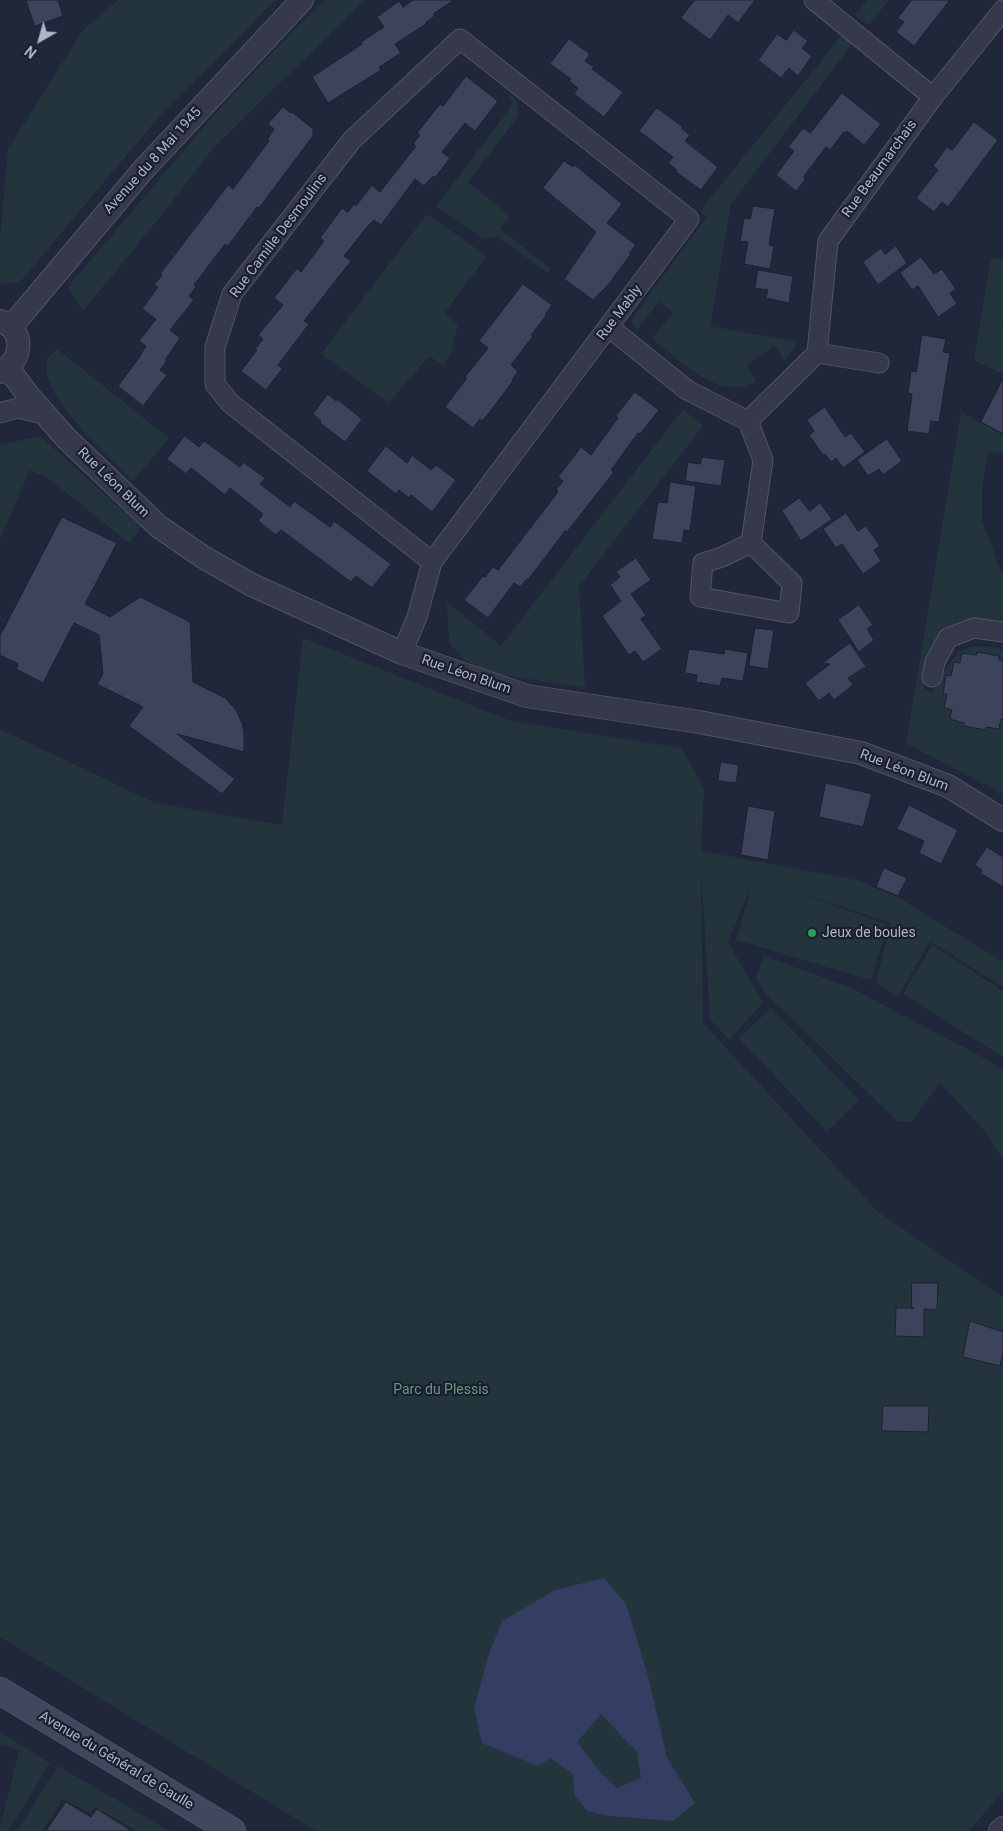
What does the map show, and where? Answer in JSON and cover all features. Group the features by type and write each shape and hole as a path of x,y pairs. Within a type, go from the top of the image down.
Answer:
{"main road":[{"name":"Avenue du Général de Gaulle","path":"0,1691 232,1831"}],"street":[{"name":"Avenue du 8 Mai 1945","path":"5,324 143,170 302,0"},
{"path":"814,0 933,98"},
{"name":"Rue Beaumarchais","path":"817,353 828,240 933,98 1003,10"},
{"name":"Rue Mably","path":"402,652 417,617 432,562 689,220 460,39"},
{"name":"Rue Camille Desmoulins","path":"432,562 230,403 215,384 215,347 232,294 352,140 460,39"},
{"path":"4,370 15,361 18,352 16,335 5,324"},
{"path":"609,327 687,390 748,421 763,460 751,543"},
{"path":"748,421 817,353 879,363"},
{"name":"Rue Léon Blum","path":"4,370 109,481 158,526 203,557 252,586 402,652 527,696 699,722 861,753 948,786 1003,820"},
{"path":"0,413 18,408 44,414"},
{"path":"751,543 792,583 790,614 700,597 703,563 722,557 751,543"},
{"path":"932,677 935,662 948,638 974,628 1003,632"},
{"path":"1000,1831 1003,1828"}],"green space":[{"path":"118,0 276,0 164,111 20,282 0,284 0,238 8,149 83,30"},
{"path":"325,0 365,0 214,147 161,216 83,311 68,287 213,116 291,33"},
{"path":"867,0 889,0 869,25 855,15"},
{"path":"842,35 853,43 731,204 710,326 798,342 785,361 774,346 746,365 757,382 738,387 715,384 692,371 652,339 673,313 659,301 637,330 631,322 707,217 700,211"},
{"path":"508,93 517,103 519,109 518,117 468,182 510,216 500,229 551,269 548,273 498,237 483,239 436,206 509,110 512,102"},
{"path":"427,214 487,256 444,313 458,325 451,354 443,365 429,356 389,403 321,354"},
{"path":"991,258 1003,260 1003,323 1001,324 1003,329 1003,374 974,360"},
{"path":"57,349 169,438 133,481 71,417 60,402 52,388 47,372 47,359"},
{"path":"683,409 703,426 579,586 585,688 491,673 464,660 449,642 447,602 501,646"},
{"path":"961,412 1003,435 1003,454 988,451 982,488 982,521 1003,576 1003,625 968,624 929,662 924,688 933,693 938,679 958,652 974,646 1003,650 1003,794 906,743"},
{"path":"40,436 141,527 129,543 48,478 30,470 0,539 0,445"},
{"name":"Parc du Plessis","path":"303,638 511,721 682,748 704,789 701,851 857,880 899,898 1003,962 1003,987 930,941 898,997 876,983 891,923 790,890 888,925 871,980 736,940 752,885 728,942 763,1003 729,1040 710,1019 701,865 703,1023 878,1212 1003,1297 1003,1791 969,1831 316,1831 0,1637 0,729 155,803 282,825"},
{"name":"Jeux de boules","path":"932,945 1003,991 1003,1057 903,994"},
{"path":"764,956 849,987 986,1059 1003,1071 1003,1160 984,1130 940,1083 911,1122 897,1121 764,992 756,977"},
{"path":"771,1008 859,1100 827,1132 739,1038"},
{"path":"0,1732 50,1763 8,1831 0,1831 0,1827 19,1750 0,1745"},
{"path":"58,1766 170,1831 137,1831 95,1807 90,1813 63,1799 42,1831 17,1831"}],"water":[{"path":"604,1578 626,1604 649,1680 667,1758 695,1803 673,1821 610,1816 587,1811 574,1794 573,1774 551,1758 538,1766 482,1743 474,1708 489,1654 502,1621 555,1590","holes":["601,1714 637,1752 641,1778 617,1788 601,1773 577,1742"]}],"building":[{"path":"26,0 58,0 63,16 35,26"},
{"path":"413,0 454,0 433,14 435,16 426,24 395,44 401,53 379,67 381,70 328,103 312,77 384,27 377,17 399,1 403,7"},
{"path":"695,0 755,0 738,23 728,15 710,40 681,18"},
{"path":"912,0 950,0 914,46 896,32 904,22 898,18"},
{"path":"794,30 808,41 802,48 812,56 798,76 789,68 781,78 758,60 777,34 786,40"},
{"path":"569,39 590,54 585,61 594,67 592,69 623,92 604,117 574,94 578,88 569,81 571,79 550,64"},
{"path":"466,76 498,101 475,131 465,123 442,152 450,158 435,178 433,176 424,186 415,179 381,225 374,220 367,227 344,256 351,261 304,321 309,324 278,365 282,369 266,390 241,371 263,339 258,335 283,305 274,298 297,268 301,272 324,241 320,238 342,208 348,212 354,204 356,206 372,185 380,192 416,146 413,144 420,135 417,133 440,104 443,106"},
{"path":"842,93 881,124 864,145 847,131 844,132 830,150 826,147 804,176 805,180 796,191 776,175 794,151 788,147 803,128 810,133"},
{"path":"283,107 313,129 313,136 259,208 257,207 228,246 225,244 194,285 196,287 189,296 194,300 170,330 180,338 160,370 167,375 143,406 118,386 141,355 146,346 139,341 156,319 142,309 158,287 154,285 162,275 160,274 228,185 233,189 269,141 267,140 274,129 268,124"},
{"path":"657,108 683,127 682,129 690,135 685,141 718,167 701,190 676,172 677,170 668,163 673,157 639,131"},
{"path":"974,122 998,140 948,207 942,202 934,212 916,198 938,170 933,166 947,147 952,150"},
{"path":"564,161 573,167 575,165 622,204 607,223 636,245 608,285 593,300 564,279 596,232 543,188"},
{"path":"753,206 775,209 769,245 774,246 770,269 744,264 748,242 740,241 744,218 750,219"},
{"path":"896,246 907,263 878,285 863,262 881,248 885,254"},
{"path":"921,257 934,274 942,269 956,289 950,293 957,304 938,317 918,286 912,290 900,273"},
{"path":"758,270 793,276 789,303 766,298 768,290 755,288"},
{"path":"523,284 552,305 531,335 533,336 511,365 518,371 513,381 489,413 482,421 480,419 473,428 445,407 467,378 465,377 488,348 479,341"},
{"path":"922,335 946,339 943,352 950,353 939,422 931,421 929,434 907,431 912,394 908,393 911,371 916,372"},
{"path":"1003,379 1003,434 981,422"},
{"path":"635,392 659,410 640,434 638,433 611,470 614,472 567,532 565,531 528,580 520,587 514,583 488,618 464,600 483,576 485,577 493,567 498,570 558,492 556,490 563,481 558,477 581,447 591,455 618,418 616,416"},
{"path":"328,394 362,419 345,442 320,423 321,421 313,414"},
{"path":"825,407 845,437 851,433 865,452 843,468 836,458 831,462 825,454 823,455 809,435 814,431 807,420"},
{"path":"185,436 199,447 204,441 240,467 243,462 265,478 260,484 290,507 294,501 330,527 334,521 391,564 372,588 356,576 351,582 281,530 276,535 258,521 263,514 230,488 225,495 191,468 186,474 167,459"},
{"path":"887,439 902,461 883,475 879,469 868,476 857,460"},
{"path":"386,446 407,463 412,455 431,470 436,465 456,480 432,512 411,495 409,498 399,490 396,494 367,471"},
{"path":"702,457 725,460 721,486 685,481 688,462 700,464"},
{"path":"670,482 696,486 690,531 684,530 682,543 652,539 658,502 667,503"},
{"path":"799,498 810,511 820,503 832,519 801,541 782,511"},
{"path":"846,513 858,531 866,526 880,546 874,550 881,561 863,574 842,544 836,548 823,529"},
{"path":"62,517 117,543 85,604 110,617 140,597 190,622 193,682 225,698 236,710 244,732 244,752 177,734 235,779 222,794 129,726 143,707 97,684 103,674 99,635 74,623 43,683 16,669 18,664 0,655 0,636"},
{"path":"636,558 651,580 631,594 646,615 641,619 662,649 643,662 635,651 629,655 602,616 621,601 610,585 620,577 616,572"},
{"path":"859,605 873,625 867,629 874,640 859,652 838,620"},
{"path":"755,628 774,630 768,669 749,666"},
{"path":"850,643 867,668 863,668 848,678 853,685 834,700 829,693 819,701 805,683 830,664 823,663"},
{"path":"689,649 724,654 725,649 748,653 743,681 722,678 720,686 696,682 697,675 685,673"},
{"path":"977,652 999,656 999,660 1003,660 1003,719 1001,719 999,729 986,727 986,730 964,726 964,723 950,719 952,710 944,708 947,694 943,694 946,675 951,676 954,662 960,663 962,653 976,655"},
{"path":"721,762 739,765 736,783 718,781"},
{"path":"826,783 872,794 863,827 819,817"},
{"path":"909,805 958,830 941,864 919,853 924,841 897,829"},
{"path":"748,806 775,811 768,860 741,855"},
{"path":"987,847 1003,857 1003,887 980,873 982,870 975,865"},
{"path":"884,868 907,878 898,896 876,887"},
{"path":"912,1283 938,1283 937,1310 924,1309 924,1337 895,1336 896,1308 912,1308"},
{"path":"970,1321 1003,1332 1003,1354 1000,1366 963,1357"},
{"path":"883,1406 929,1406 928,1432 882,1431"},
{"path":"66,1802 91,1817 97,1809 132,1831 46,1831"}],"place":[{"name":"Jeux de boules","path":"812,933"}]}
